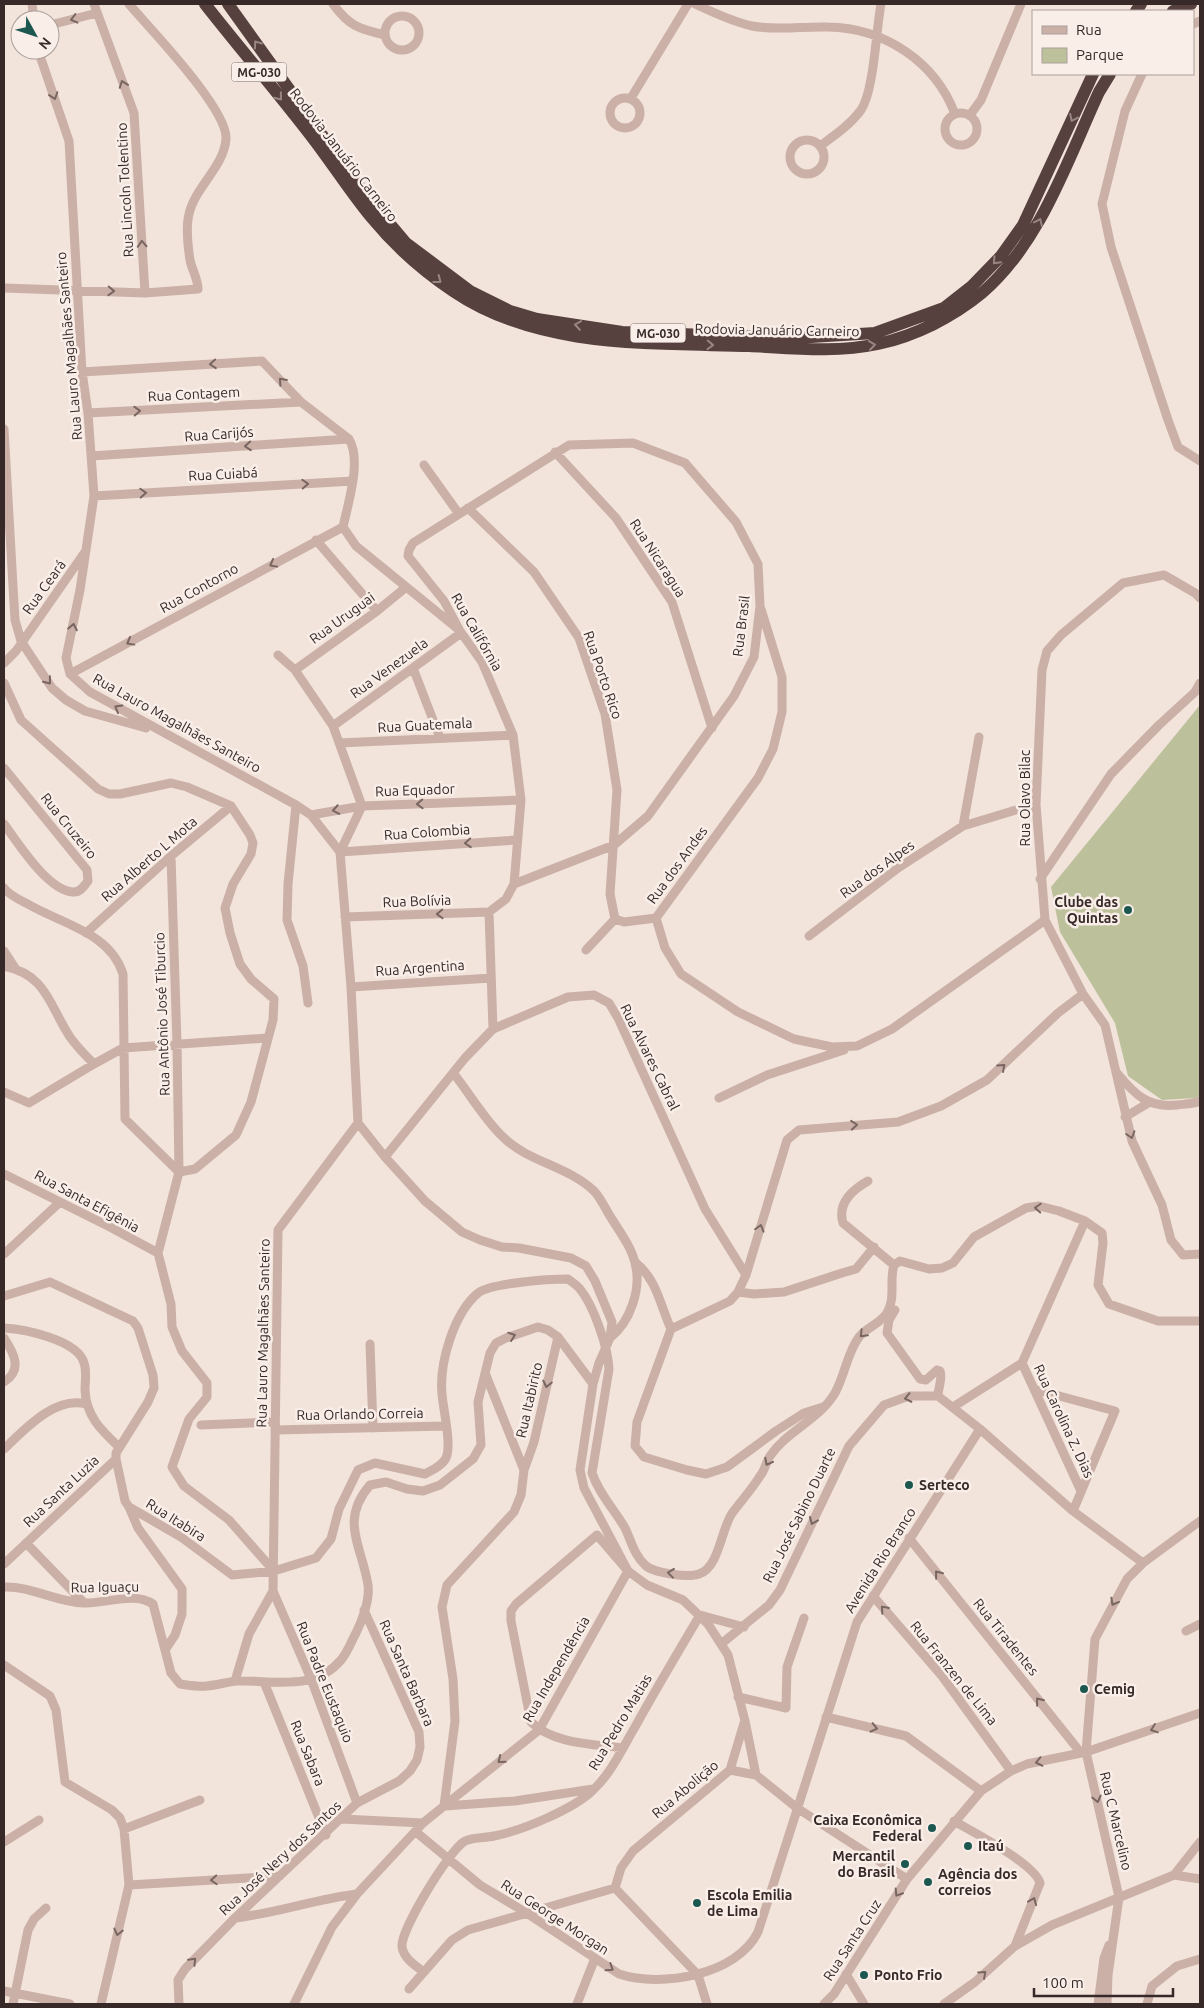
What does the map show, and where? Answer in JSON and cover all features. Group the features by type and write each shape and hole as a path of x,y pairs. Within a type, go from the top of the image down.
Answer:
{"highway":[{"name":"Rodovia Januário Carneiro","path":"205,4 313,139 372,218 422,268 480,308 510,320 564,334 620,340 836,348 876,345 904,337 951,315 988,286 1012,262 1034,232 1099,92 1109,75"},
{"name":"Rodovia Januário Carneiro","path":"228,4 363,192 406,243 470,291 510,311 537,319 622,332 795,338 875,333 944,308 972,286 1001,256 1023,225 1093,75"},
{"path":"1176,10 1191,4"}],"street":[{"name":"Rua Lincoln Tolentino","path":"94,4 134,113 145,293"},
{"path":"4,288 145,293 198,289 190,260 188,215 196,194 218,162 226,139 220,120 197,83 129,4"},
{"path":"333,4 340,14 358,29 385,35"},
{"path":"631,98 688,4"},
{"path":"694,4 751,26 786,28 828,27 857,29 875,34 893,42 926,68 940,82 955,114"},
{"path":"820,146 848,126 862,109 870,89 875,34 881,4"},
{"path":"970,115 981,100 1021,4"},
{"path":"60,22 97,13"},
{"name":"Rua Lauro Magalhães Santeiro","path":"41,60 69,141 82,372 88,413 94,496 80,590 66,658 70,674 90,692 296,805 310,815 340,852"},
{"path":"1142,75 1125,112 1102,204 1111,246 1171,429 1178,447 1200,461"},
{"path":"955,114 970,115 977,123 977,134 971,142 961,145 951,142 945,132 947,121 955,114"},
{"name":"Rua Contagem","path":"82,372 262,361 301,402"},
{"path":"301,402 349,439 354,447 353,481 343,527 356,546 460,632"},
{"name":"Rua Contagem","path":"88,413 301,402"},
{"path":"4,429 15,620 21,641 52,688 66,700 86,711 160,732"},
{"name":"Rua Carijós","path":"91,456 349,439"},
{"name":"Rua Brasil","path":"413,543 555,452 569,445 633,443 685,463 736,522 758,564 760,606 754,657 734,696 648,816 614,845 514,884"},
{"name":"Rua Nicaragua","path":"555,452 616,518 672,602 712,728"},
{"path":"424,465 459,514"},
{"name":"Rua Cuiabá","path":"94,496 353,481"},
{"name":"Rua Porto Rico","path":"468,508 534,572 579,638 607,724 617,790 610,894 614,919"},
{"name":"Rua Contorno","path":"70,674 343,527"},
{"path":"316,540 377,611"},
{"name":"Rua Califórnia","path":"413,543 408,556 444,601 460,632 482,662 513,735 521,800 516,840 514,884"},
{"name":"Rua Ceará","path":"4,663 16,651 21,641 87,549"},
{"name":"Rua Olavo Bilac","path":"1045,920 1040,879 1036,804 1042,670 1047,651 1061,635 1123,583 1164,575 1195,593 1200,598"},
{"path":"62,586 72,586 80,590"},
{"name":"Rua Uruguai","path":"295,670 377,611 405,588"},
{"name":"Rua dos Andes","path":"760,606 782,677 782,712 773,749 758,778 671,894 656,918 665,948 681,974 738,1012 794,1039 832,1047 857,1046 892,1029 1045,920"},
{"name":"Rua Venezuela","path":"333,726 460,632"},
{"path":"278,654 295,670 333,726 362,806 340,852 351,986 351,1020 358,1123 425,1202 462,1232 502,1247 571,1258 586,1266 595,1281 612,1322 610,1338"},
{"path":"413,668 440,738"},
{"path":"4,683 21,720 98,789 109,794 120,794 170,783 187,787 231,806 250,835 253,843 251,854 233,884 225,908 240,964 251,979 274,999 273,1020 251,1102 236,1135 195,1169 178,1172 125,1119 123,974 112,951 103,942 5,892"},
{"path":"1040,879 1111,774 1159,725 1195,692 1200,683"},
{"name":"Rua Guatemala","path":"339,743 513,735"},
{"path":"963,826 979,737"},
{"name":"Rua Cruzeiro","path":"4,768 86,870 88,881 82,889 74,893 48,880 4,824"},
{"name":"Rua Equador","path":"310,815 362,806 521,800"},
{"name":"Rua dos Alpes","path":"809,936 898,868 963,826 1036,804"},
{"path":"296,805 288,884 288,920 303,966 308,1002"},
{"name":"Rua Alberto L Mota","path":"86,934 171,856 231,806"},
{"name":"Rua Colombia","path":"340,852 516,840"},
{"name":"Rua Antônio José Tiburcio","path":"158,1254 178,1172 177,1044 171,856"},
{"path":"493,1029 489,912 506,900 514,884"},
{"name":"Rua Bolívia","path":"346,917 489,912"},
{"path":"586,950 614,919 624,922 656,918"},
{"path":"1045,920 1083,994 1105,1025 1132,1141 1162,1204 1171,1240 1183,1255 1200,1254"},
{"path":"4,952 15,968"},
{"path":"4,966 15,968 36,980 48,994 70,1036 94,1064"},
{"name":"Rua Argentina","path":"351,986 491,978"},
{"path":"671,1329 730,1301 738,1292 746,1275 787,1140 799,1130 898,1122 941,1106 987,1080 1058,1013 1083,994"},
{"name":"Rua Alvares Cabral","path":"385,1157 454,1074 465,1058 493,1029 568,997 594,995 609,1003 618,1018 705,1209 746,1275"},
{"path":"4,1092 26,1104 123,1048 267,1038"},
{"path":"719,1098 767,1075 857,1046"},
{"path":"1116,1071 1128,1087 1141,1098 1160,1106 1195,1103 1200,1100"},
{"path":"454,1074 503,1138 527,1153 567,1173 594,1191 627,1243 635,1262 637,1274 631,1307 626,1322 610,1338 604,1348 593,1384 580,1470 584,1488 628,1571"},
{"path":"1125,1117 1150,1102"},
{"name":"Rua Lauro Magalhães Santeiro","path":"274,1571 278,1230 358,1123"},
{"name":"Rua Santa Efigênia","path":"4,1174 35,1188 59,1204 110,1226 158,1254"},
{"path":"868,1181 852,1190 844,1202 840,1215 843,1223 894,1265"},
{"path":"4,1254 59,1204"},
{"path":"1143,1563 1073,1511 980,1429 938,1396 942,1375 940,1370 937,1370 926,1380 920,1379 888,1333 889,1320 896,1306 892,1296 891,1276 894,1265 900,1261 929,1269 942,1268 953,1262 974,1237 1026,1208 1039,1206 1085,1221 1102,1233 1103,1243 1098,1285 1110,1304 1158,1321 1200,1321"},
{"path":"953,1407 1022,1363 1085,1221"},
{"path":"738,1292 754,1294 784,1292 842,1273 860,1265 874,1247"},
{"path":"158,1254 171,1304 172,1327 182,1351 207,1382 206,1397 190,1419 172,1467 184,1486 229,1520 274,1571"},
{"path":"635,1262 647,1272 655,1286 671,1329 637,1422 636,1446 644,1457 706,1474 727,1467 804,1413 824,1406"},
{"name":"Rua Itabira","path":"4,1296 50,1282 133,1321 138,1328 150,1366 154,1388 148,1402 119,1447 116,1459 129,1507 181,1537 232,1575 274,1571 316,1558 331,1539 339,1509 358,1470 375,1463 425,1474 438,1466 446,1458 448,1444 441,1383 444,1358 456,1322 478,1293 496,1286 568,1279 579,1287 592,1310 608,1355 609,1369 592,1473 597,1487 625,1529 644,1564 652,1570 690,1575 700,1574 708,1568 718,1551 731,1515 762,1475 770,1456 789,1437 814,1418 835,1392 855,1343 860,1335 880,1321 887,1312 892,1296"},
{"path":"4,1328 20,1329 55,1339 78,1354 84,1362 86,1404 91,1416 103,1432 119,1447"},
{"path":"272,1591 249,1634 235,1681 292,1684 311,1679 331,1670 342,1659 359,1627 368,1587 353,1524 360,1497 370,1485 386,1482 407,1489 423,1491 440,1485 473,1459 481,1445 478,1402 490,1353 496,1344 506,1338 538,1328 548,1330 558,1337 593,1384"},
{"name":"Rua Itabirito","path":"524,1470 534,1442 558,1337"},
{"path":"4,1338 14,1352 16,1362 14,1371 4,1382"},
{"path":"370,1344 373,1428"},
{"name":"Rua Carolina Z. Dias","path":"1022,1363 1081,1491"},
{"path":"444,1806 454,1721 453,1679 442,1607 447,1586 514,1512 522,1495 524,1470 485,1372"},
{"path":"1036,1390 1115,1411 1073,1511"},
{"name":"Rua José Sabino Duarte","path":"721,1644 769,1605 780,1590 833,1474 849,1446 866,1424 884,1405 910,1396 938,1396"},
{"path":"4,1449 55,1407 74,1401 86,1404"},
{"name":"Rua Orlando Correia","path":"201,1425 373,1428 445,1426"},
{"name":"Avenida Rio Branco","path":"698,1975 733,1959 752,1944 758,1932 857,1622 980,1429"},
{"name":"Rua Santa Luzia","path":"4,1564 116,1459"},
{"path":"129,1507 138,1528 182,1589 182,1614 175,1635 165,1650"},
{"path":"1084,1752 1095,1639 1127,1579 1143,1563 1200,1521"},
{"path":"622,1748 576,1742 539,1730 531,1722 511,1621 512,1611 516,1604 597,1535 628,1571 647,1586 683,1600 700,1615 721,1644 728,1655 745,1721 756,1775"},
{"name":"Rua Tiradentes","path":"909,1538 1084,1752"},
{"path":"26,1543 84,1603"},
{"name":"Rua Padre Eustaquio","path":"274,1571 272,1591 311,1679 357,1803"},
{"name":"Rua Independência","path":"294,2004 332,1927 357,1894 423,1823 539,1730 628,1571"},
{"name":"Rua Iguaçu","path":"4,1586 13,1586 59,1600 84,1603 134,1598 146,1600 153,1604 171,1673 180,1684 205,1687 235,1681"},
{"name":"Rua Franzen de Lima","path":"873,1596 942,1676 1011,1771"},
{"name":"Rua Santa Barbara","path":"364,1610 419,1732 420,1747"},
{"path":"700,1615 744,1627"},
{"name":"Rua Pedro Matias","path":"444,1806 515,1801 595,1789 622,1748 700,1615"},
{"path":"738,1697 786,1708 787,1667 804,1618"},
{"path":"1186,1631 1200,1624"},
{"path":"4,1665 50,1696 56,1710 65,1782 112,1810 120,1818 124,1829 129,1884 101,2004"},
{"name":"Rua Sabara","path":"264,1682 326,1835"},
{"name":"Rua Santa Cruz","path":"824,2004 846,1974 907,1879 981,1791 1011,1771 1027,1764 1084,1752 1200,1713"},
{"path":"826,1717 906,1736 981,1791"},
{"name":"Rua Abolição","path":"615,1888 621,1868 633,1851 730,1770 745,1721"},
{"name":"Rua José Nery dos Santos","path":"179,2004 178,1980 185,1969 235,1918 326,1835 357,1803 399,1781 410,1772 417,1760 420,1747"},
{"name":"Rua C Marcelino","path":"1084,1752 1119,1896"},
{"path":"730,1770 756,1775 797,1808 907,1879"},
{"path":"424,1972 408,1959 402,1950 402,1940 447,1859 465,1841 516,1830 577,1804 595,1789"},
{"path":"124,1829 200,1800"},
{"path":"342,1819 423,1823"},
{"path":"4,1842 39,1820"},
{"path":"954,1821 1013,1857 1038,1876 1040,1883 1015,1946"},
{"name":"Rua George Morgan","path":"416,1832 480,1886 525,1912 619,1974 632,1979 698,1975"},
{"path":"1174,1876 1200,1842"},
{"path":"129,1884 280,1876"},
{"path":"944,2004 975,1982 1015,1946 1052,1925 1119,1896 1174,1876 1200,1879"},
{"path":"409,1989 452,1940 468,1930 525,1912 615,1888 698,1975 707,2004"},
{"path":"235,1918 269,1914 336,1897 357,1894"},
{"path":"1107,2004 1119,1896"},
{"path":"14,2004 14,1993 28,1930 34,1919 46,1908"},
{"path":"1098,2004 1104,1958 1114,1933"},
{"path":"578,2004 595,1958"},
{"path":"1147,2004 1152,1986 1177,1966 1200,1959"},
{"path":"846,1974 864,2004"},
{"path":"4,1991 70,2004"}],"green space":[{"name":"Clube das Quintas","path":"1200,705 1200,1096 1162,1100 1128,1076 1115,1023 1060,932 1051,887"}],"place":[{"name":"Clube das Quintas","path":"1128,910"},
{"name":"Serteco","path":"909,1485"},
{"name":"Cemig","path":"1084,1689"},
{"name":"Caixa Econômica Federal","path":"932,1828"},
{"name":"Itaú","path":"968,1846"},
{"name":"Mercantil do Brasil","path":"905,1864"},
{"name":"Agência dos correios","path":"928,1882"},
{"name":"Escola Emilia de Lima","path":"697,1903"},
{"name":"Ponto Frio","path":"864,1975"}]}
